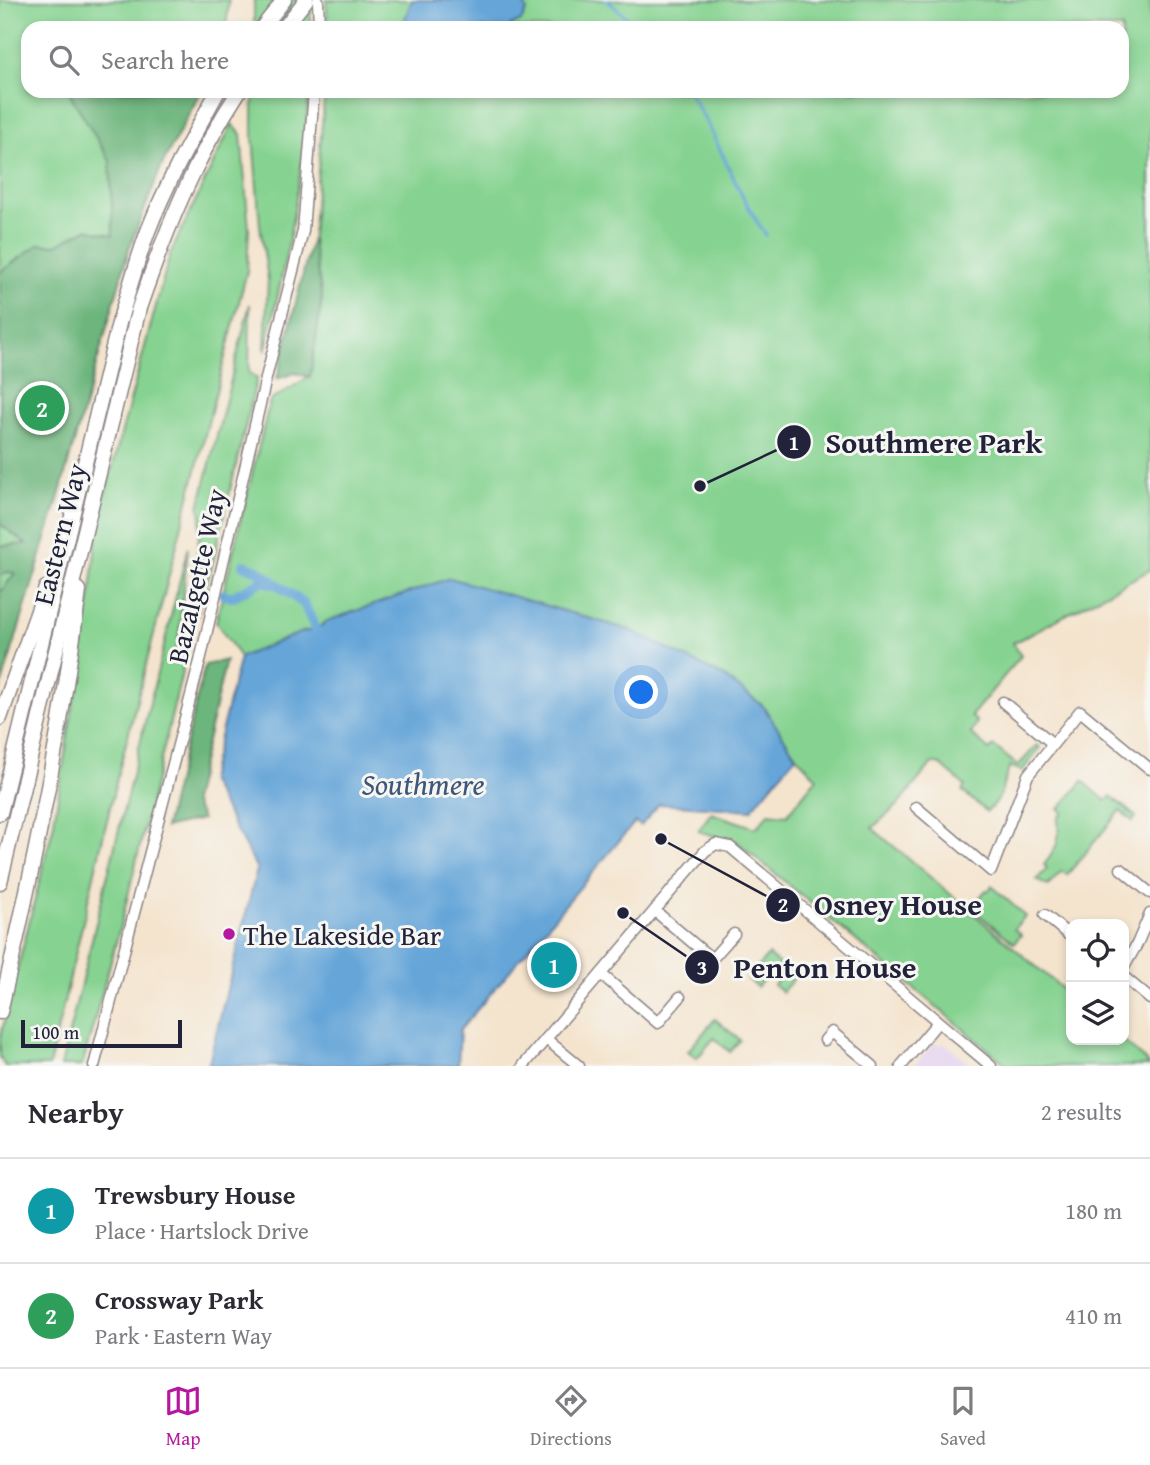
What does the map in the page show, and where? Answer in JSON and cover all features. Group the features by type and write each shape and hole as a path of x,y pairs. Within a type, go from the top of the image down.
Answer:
{"main road":[{"path":"267,21 284,0"},
{"path":"290,21 306,0"},
{"name":"Eastern Way","path":"0,813 133,276 149,229 214,98"},
{"name":"Eastern Way","path":"0,882 139,308 185,186 235,98"},
{"path":"0,718 69,528"},
{"path":"0,1012 28,890 56,746 75,623 85,530"}],"street":[{"path":"318,0 319,21"},
{"name":"Bazalgette Way","path":"94,1066 200,661 303,231 313,98"},
{"path":"1003,702 1053,744"},
{"path":"916,807 991,871 1028,775 1080,711 1150,769"},
{"path":"523,1066 705,851 716,844 730,847 991,1066"},
{"path":"1121,869 1150,893"},
{"path":"654,911 712,959 734,934"},
{"path":"1129,958 1150,914"},
{"path":"1045,915 1066,933"},
{"path":"601,974 658,1023 680,997"},
{"path":"1129,981 1150,999"},
{"path":"901,1066 938,1021"},
{"path":"825,1040 832,1032 873,1066"},
{"path":"546,1039 579,1066"}],"shaded area":[{"path":"933,1044 946,1044 972,1066 914,1066"}],"green space":[{"path":"0,0 229,0 227,21 21,21 21,98 197,98 161,167 129,249 0,690"},
{"path":"254,0 310,0 311,21 254,21"},
{"path":"326,0 1150,0 1150,570 1013,643 1021,656 971,716 977,722 971,734 989,750 994,746 1018,766 1037,745 1040,748 1022,771 1010,766 998,800 987,812 962,791 965,786 941,765 932,763 898,805 872,828 1066,992 1066,1045 1128,1045 1149,1066 1008,1066 738,843 698,831 711,813 756,828 769,813 787,815 817,778 796,756 762,706 723,676 450,578 240,657 216,622 270,401 310,376 322,298 312,238 324,98 1129,98 1129,21 328,21"},
{"path":"72,98 197,98 161,167 129,249 0,690 0,593 15,573 6,572 0,576 0,546 26,544 0,524 0,272 39,244 56,245 86,229 113,235 110,161"},
{"path":"253,98 308,98 292,223 265,352 268,279 260,226"},
{"path":"232,124 241,134 249,229 247,271 116,782 49,1066 5,1066 0,1058 0,1038 53,828 91,594 98,520 170,254"},
{"path":"312,238 322,298 310,377 295,373 277,379"},
{"path":"250,304 249,373 257,378 212,566 189,639 201,516 199,507"},
{"path":"188,547 177,653 185,660 122,920 82,1066 61,1066"},
{"path":"226,660 193,801 202,819 165,828 205,665"},
{"path":"1083,781 1106,801 1111,796 1136,817 1133,821 1120,811 1067,875 1062,871 1048,886 1037,880 1047,868 1044,865 1057,844 1058,819 1063,812 1059,809"},
{"path":"992,886 1025,916 1014,929 1021,935 1014,943 971,908"},
{"path":"768,955 795,977 782,992 774,985 777,981 768,974 757,987 748,979"},
{"path":"715,1019 740,1040 730,1052 714,1038 697,1058 688,1051"}],"water":[{"path":"413,0 521,0 527,10 521,21 404,21"},
{"name":"Southmere","path":"450,578 630,630 723,676 763,706 796,756 751,810 659,804 641,826 635,822 460,1030 458,1066 208,1066 257,869 209,780 240,657 302,632 316,630 327,621"}],"waterway":[{"path":"607,0 631,21"},
{"path":"692,98 766,235"},
{"path":"244,565 259,571 304,604 316,630"},
{"path":"223,594 232,597 262,581 273,584"}],"place":[{"name":"Crossway Park","path":"42,408"},
{"name":"Southmere Park","path":"700,486"},
{"name":"Osney House","path":"661,839"},
{"name":"Penton House","path":"623,913"},
{"name":"The Lakeside Bar","path":"229,934"},
{"name":"Trewsbury House","path":"554,965"}]}
